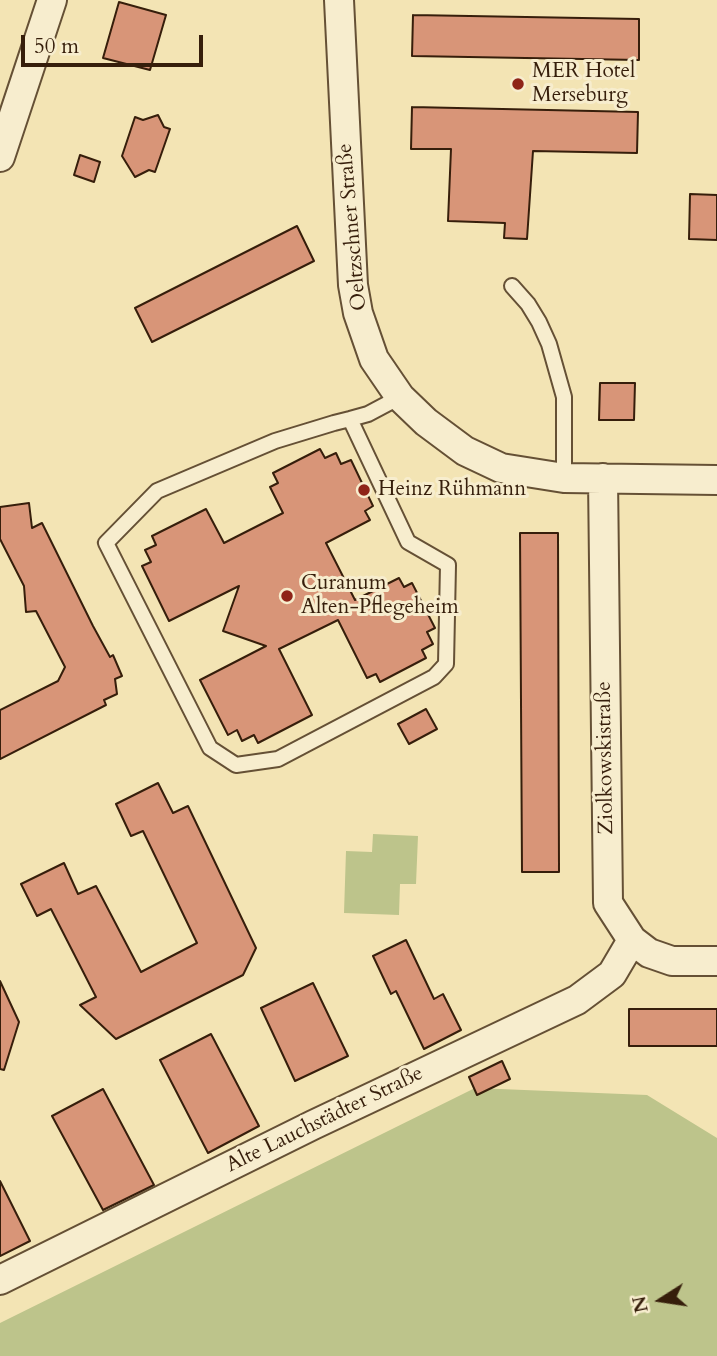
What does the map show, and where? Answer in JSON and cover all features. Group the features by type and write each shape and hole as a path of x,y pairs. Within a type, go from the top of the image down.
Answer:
{"street":[{"path":"0,157 52,0"},
{"name":"Oeltzschner Straße","path":"339,0 355,294 358,313 374,359 400,397 426,422 465,451 501,468 564,478 717,480"},
{"name":"Ziolkowskistraße","path":"603,478 608,903 632,940 649,953 672,961 717,961"},
{"name":"Alte Lauchstädter Straße","path":"0,1280 301,1131 577,1000 612,974 632,940"}],"lane":[{"path":"512,286 539,322 549,344 564,397 564,478"},
{"path":"350,419 408,542 448,565 446,664 434,677 278,759 236,765 210,748 106,542 157,491 275,441 350,419 368,414 400,397"}],"green space":[{"path":"373,834 418,836 416,884 400,884 399,915 344,913 346,851 372,852"},
{"path":"475,1088 647,1095 717,1138 717,1356 0,1356 0,1323"}],"building":[{"path":"119,2 166,15 150,70 103,58"},
{"path":"413,15 639,19 639,60 412,56"},
{"path":"412,107 638,112 637,153 533,151 527,239 504,238 505,223 448,221 451,149 411,149"},
{"path":"158,115 164,127 170,129 155,172 149,170 135,177 122,156 135,117 143,120"},
{"path":"80,155 100,162 94,182 74,175"},
{"path":"690,194 717,195 717,240 689,239"},
{"path":"297,226 314,261 152,342 135,308"},
{"path":"600,383 635,383 634,420 599,420"},
{"name":"Curanum Alten-Pflegeheim","path":"320,449 325,458 336,453 341,464 351,460 373,506 365,511 370,520 326,543 355,600 399,578 404,587 412,583 435,628 427,632 433,644 422,650 426,658 380,682 376,674 367,678 338,620 279,649 312,715 258,743 254,735 242,741 237,730 228,735 200,680 266,646 223,631 239,586 169,621 142,566 151,562 145,550 156,545 152,536 206,509 224,543 283,513 270,487 278,483 273,473"},
{"path":"29,503 32,528 42,523 93,626 110,657 113,655 122,676 115,679 117,694 104,700 106,705 0,759 0,710 58,681 65,667 36,611 26,612 24,586 0,539 0,507"},
{"path":"520,533 558,533 559,872 522,872"},
{"path":"426,709 437,729 409,744 398,724"},
{"path":"158,783 173,813 188,806 256,948 243,975 116,1039 80,1005 96,997 51,909 37,916 21,884 64,863 78,894 96,886 141,972 197,943 143,831 131,836 116,804"},
{"path":"406,940 434,999 443,994 461,1030 424,1049 396,991 391,994 373,956"},
{"path":"0,981 19,1022 4,1070 0,1069"},
{"path":"313,983 348,1056 295,1081 261,1008"},
{"path":"629,1009 717,1009 717,1046 629,1046"},
{"path":"211,1034 259,1126 208,1153 160,1060"},
{"path":"502,1061 510,1079 477,1095 469,1077"},
{"path":"103,1089 154,1185 103,1210 52,1116"},
{"path":"0,1181 30,1241 0,1256"}],"place":[{"name":"MER Hotel Merseburg","path":"518,84"},
{"name":"Heinz Rühmann","path":"364,490"},
{"name":"Curanum Alten-Pflegeheim","path":"287,596"}]}
